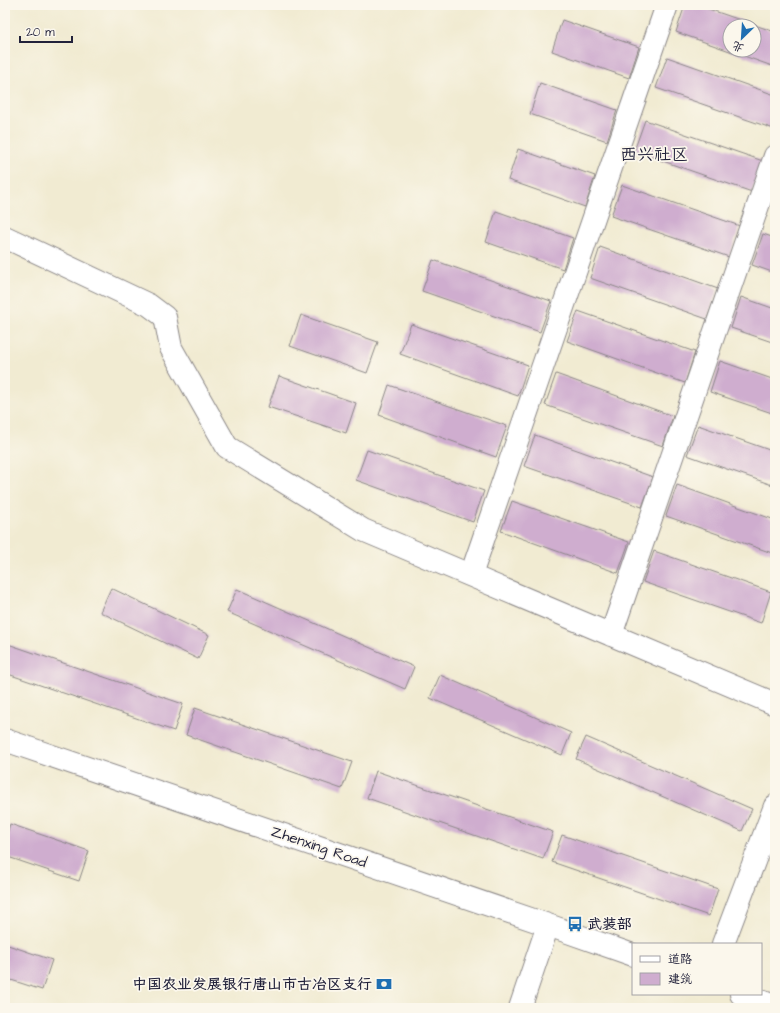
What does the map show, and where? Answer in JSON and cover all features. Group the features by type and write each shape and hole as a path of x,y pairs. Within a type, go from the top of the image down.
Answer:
{"street":[{"path":"471,575 667,5"},
{"path":"611,635 775,156"},
{"path":"5,237 150,305 165,317 170,348 227,447 363,530 775,704"},
{"name":"Zhenxing Road","path":"5,740 632,955"},
{"path":"723,943 775,806"},
{"path":"520,1008 548,925"},
{"path":"744,995 775,1006"}],"building":[{"path":"685,5 697,5 735,18 722,18 722,48 676,32"},
{"path":"562,20 639,47 629,78 552,51"},
{"path":"762,28 775,32 775,67 750,58 762,58"},
{"path":"667,57 775,95 774,129 656,88"},
{"path":"540,83 617,110 607,141 530,114"},
{"path":"645,120 763,161 752,192 634,151"},
{"path":"518,149 595,176 585,207 508,180"},
{"path":"622,185 740,226 729,257 611,216"},
{"path":"496,211 573,238 563,269 486,242"},
{"path":"763,234 775,238 775,273 752,265"},
{"path":"600,247 718,289 707,319 590,278"},
{"path":"433,260 551,301 540,332 422,291"},
{"path":"741,297 775,309 775,343 731,328"},
{"path":"578,311 695,352 685,383 567,341"},
{"path":"301,315 378,342 367,373 290,346"},
{"path":"411,324 528,365 518,396 400,354"},
{"path":"720,361 775,380 775,414 710,392"},
{"path":"556,374 673,416 663,446 545,405"},
{"path":"279,376 356,403 346,433 268,407"},
{"path":"389,385 507,426 496,457 379,415"},
{"path":"698,425 775,452 775,486 687,455"},
{"path":"535,435 653,477 642,507 524,466"},
{"path":"367,450 484,491 473,522 356,480"},
{"path":"677,485 775,520 775,554 666,516"},
{"path":"512,501 629,542 618,573 501,531"},
{"path":"654,551 771,592 761,623 643,582"},
{"path":"111,588 209,635 198,659 100,612"},
{"path":"237,589 414,667 405,689 227,612"},
{"path":"5,643 183,704 174,731 5,673"},
{"path":"440,675 571,733 562,755 430,698"},
{"path":"195,708 352,762 342,789 186,735"},
{"path":"586,737 752,809 742,831 576,759"},
{"path":"376,771 553,832 543,859 367,798"},
{"path":"10,824 89,851 79,881 5,856 5,840"},
{"path":"562,835 718,889 709,916 552,862"},
{"path":"5,944 52,960 42,990 5,978"}],"place":[{"name":"武装部","path":"575,924"},
{"name":"中国农业发展银行唐山市古冶区支行","path":"384,984"}],"district":[{"name":"西兴社区","path":"654,155"}]}
